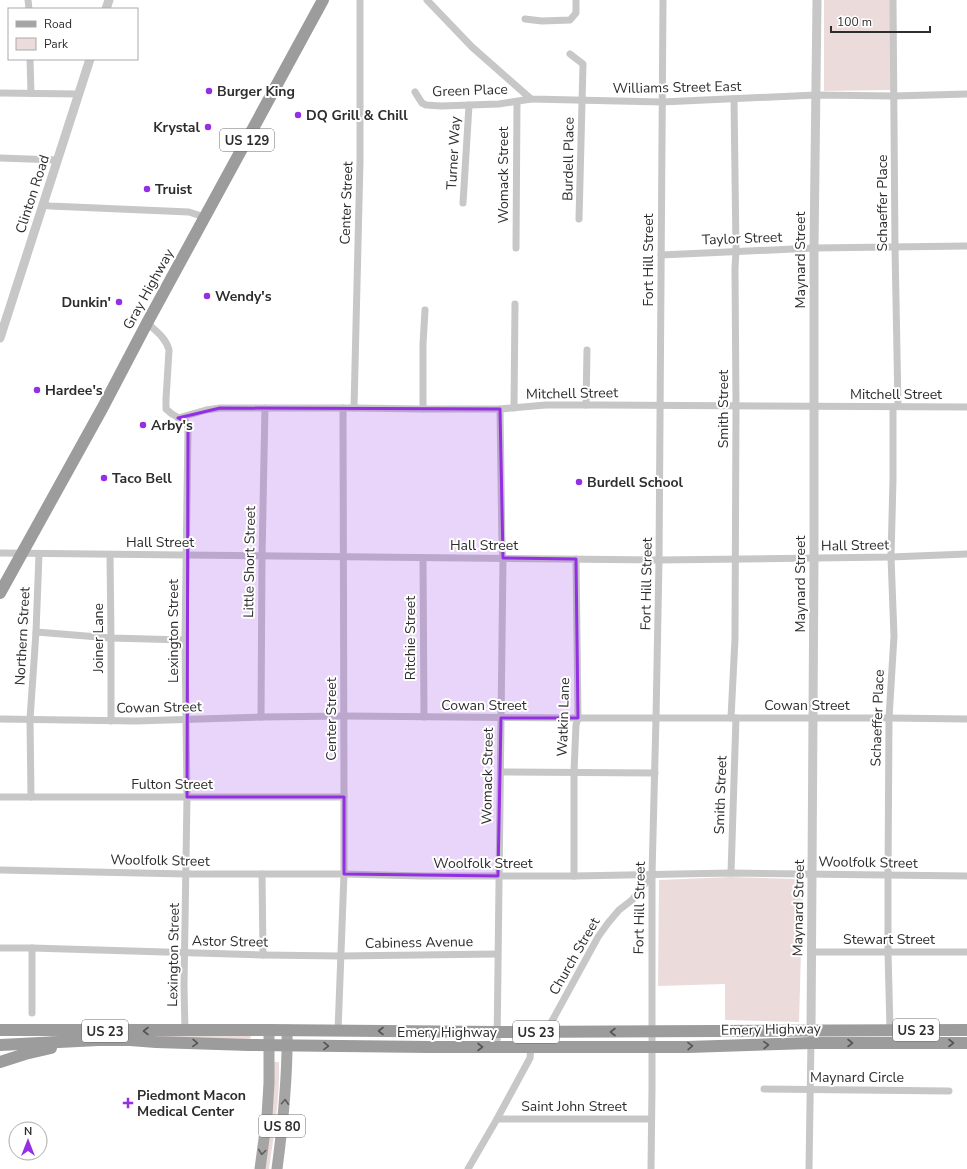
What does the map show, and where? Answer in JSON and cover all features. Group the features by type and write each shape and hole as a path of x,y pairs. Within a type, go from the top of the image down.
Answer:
{"highway":[{"name":"Gray Highway","path":"0,593 101,410 321,1"},
{"name":"Emery Highway","path":"0,1030 652,1032 967,1030"},
{"name":"Emery Highway","path":"0,1045 98,1040 287,1046 429,1047 688,1047 811,1043 967,1043"},
{"path":"0,1062 46,1049 98,1040"}],"main road":[{"name":"US 80","path":"260,1169 267,1116 270,1045 269,1030"},
{"path":"287,1030 287,1046"},
{"name":"US 80","path":"277,1169 284,1108 287,1046"}],"street":[{"name":"Center Street","path":"354,408 360,168 360,0"},
{"path":"427,0 472,47 531,99"},
{"path":"525,19 542,21 570,20 576,13 576,0"},
{"name":"Fort Hill Street","path":"651,1169 652,875 659,560 663,0"},
{"name":"Maynard Street","path":"809,1169 814,558 814,248 817,0"},
{"name":"Schaeffer Place","path":"890,1030 888,952 889,718 894,636 891,557 896,406 893,0"},
{"name":"Burdell Place","path":"570,54 583,64 579,219"},
{"path":"30,60 31,93"},
{"name":"Clinton Road","path":"0,338 90,60"},
{"name":"Green Place","path":"415,92 422,103 426,105 441,106 499,104 531,99"},
{"path":"0,93 78,94"},
{"name":"Williams Street East","path":"531,99 662,102 816,95 894,96 967,94"},
{"name":"Smith Street","path":"731,873 736,406 734,99"},
{"name":"Womack Street","path":"516,248 517,102"},
{"name":"Turner Way","path":"463,203 469,105"},
{"path":"0,158 57,160"},
{"path":"43,205 188,212 204,218"},
{"name":"Taylor Street","path":"661,255 814,248 967,246"},
{"path":"514,408 515,304"},
{"path":"423,409 423,344 425,310"},
{"name":"Lexington Street","path":"147,323 168,344 169,360 166,409 186,422 188,428 185,640 187,797 184,986 186,1030"},
{"path":"586,406 587,350"},
{"name":"Mitchell Street","path":"178,418 206,410 220,408 500,409 546,406 967,407"},
{"name":"Little Short Street","path":"261,717 265,408"},
{"name":"Center Street","path":"338,1031 344,874 343,408"},
{"name":"Womack Street","path":"497,1047 503,558 500,409"},
{"name":"Hall Street","path":"0,554 659,560 891,557 967,554"},
{"name":"Northern Street","path":"31,797 30,719 36,632 38,554"},
{"name":"Joiner Lane","path":"110,555 111,721"},
{"name":"Ritchie Street","path":"423,558 424,717"},
{"name":"Watkin Lane","path":"574,876 574,772 576,726 578,718 576,559"},
{"path":"36,632 111,638 185,640"},
{"name":"Cowan Street","path":"0,718 111,721 344,716 501,718 967,719"},
{"path":"500,772 655,773"},
{"name":"Fulton Street","path":"0,797 344,797"},
{"name":"Woolfolk Street","path":"0,870 186,874 344,874 422,876 574,876 731,873 967,876"},
{"path":"262,874 263,955"},
{"name":"Church Street","path":"546,1032 601,932 619,910 632,900 652,875"},
{"path":"632,900 641,896 652,897"},
{"name":"Astor Street","path":"0,948 340,956"},
{"path":"32,948 32,1013"},
{"name":"Stewart Street","path":"811,952 967,952"},
{"name":"Cabiness Avenue","path":"340,956 497,954"},
{"path":"468,1169 530,1058 532,1046"},
{"name":"Maynard Circle","path":"764,1089 949,1091"},
{"name":"Saint John Street","path":"497,1119 651,1119"}],"highlighted area":[{"path":"220,408 500,409 503,558 576,559 578,718 501,718 498,876 344,874 344,797 187,797 188,428 186,422 178,418"}],"green space":[{"path":"824,0 891,0 892,90 824,91"},
{"path":"730,877 797,879 803,882 799,1022 725,1020 725,984 658,986 659,880"},
{"path":"45,1034 250,1034 251,1038 248,1040 52,1038"},
{"path":"274,1062 279,1062 278,1102 269,1169 264,1169"}],"place":[{"name":"Burger King","path":"209,91"},
{"name":"DQ Grill & Chill","path":"298,115"},
{"name":"Krystal","path":"208,127"},
{"name":"Truist","path":"147,189"},
{"name":"Wendy's","path":"207,296"},
{"name":"Dunkin'","path":"119,302"},
{"name":"Hardee's","path":"37,390"},
{"name":"Arby's","path":"143,425"},
{"name":"Taco Bell","path":"104,478"},
{"name":"Burdell School","path":"579,482"},
{"name":"Piedmont Macon Medical Center","path":"128,1103"}]}
